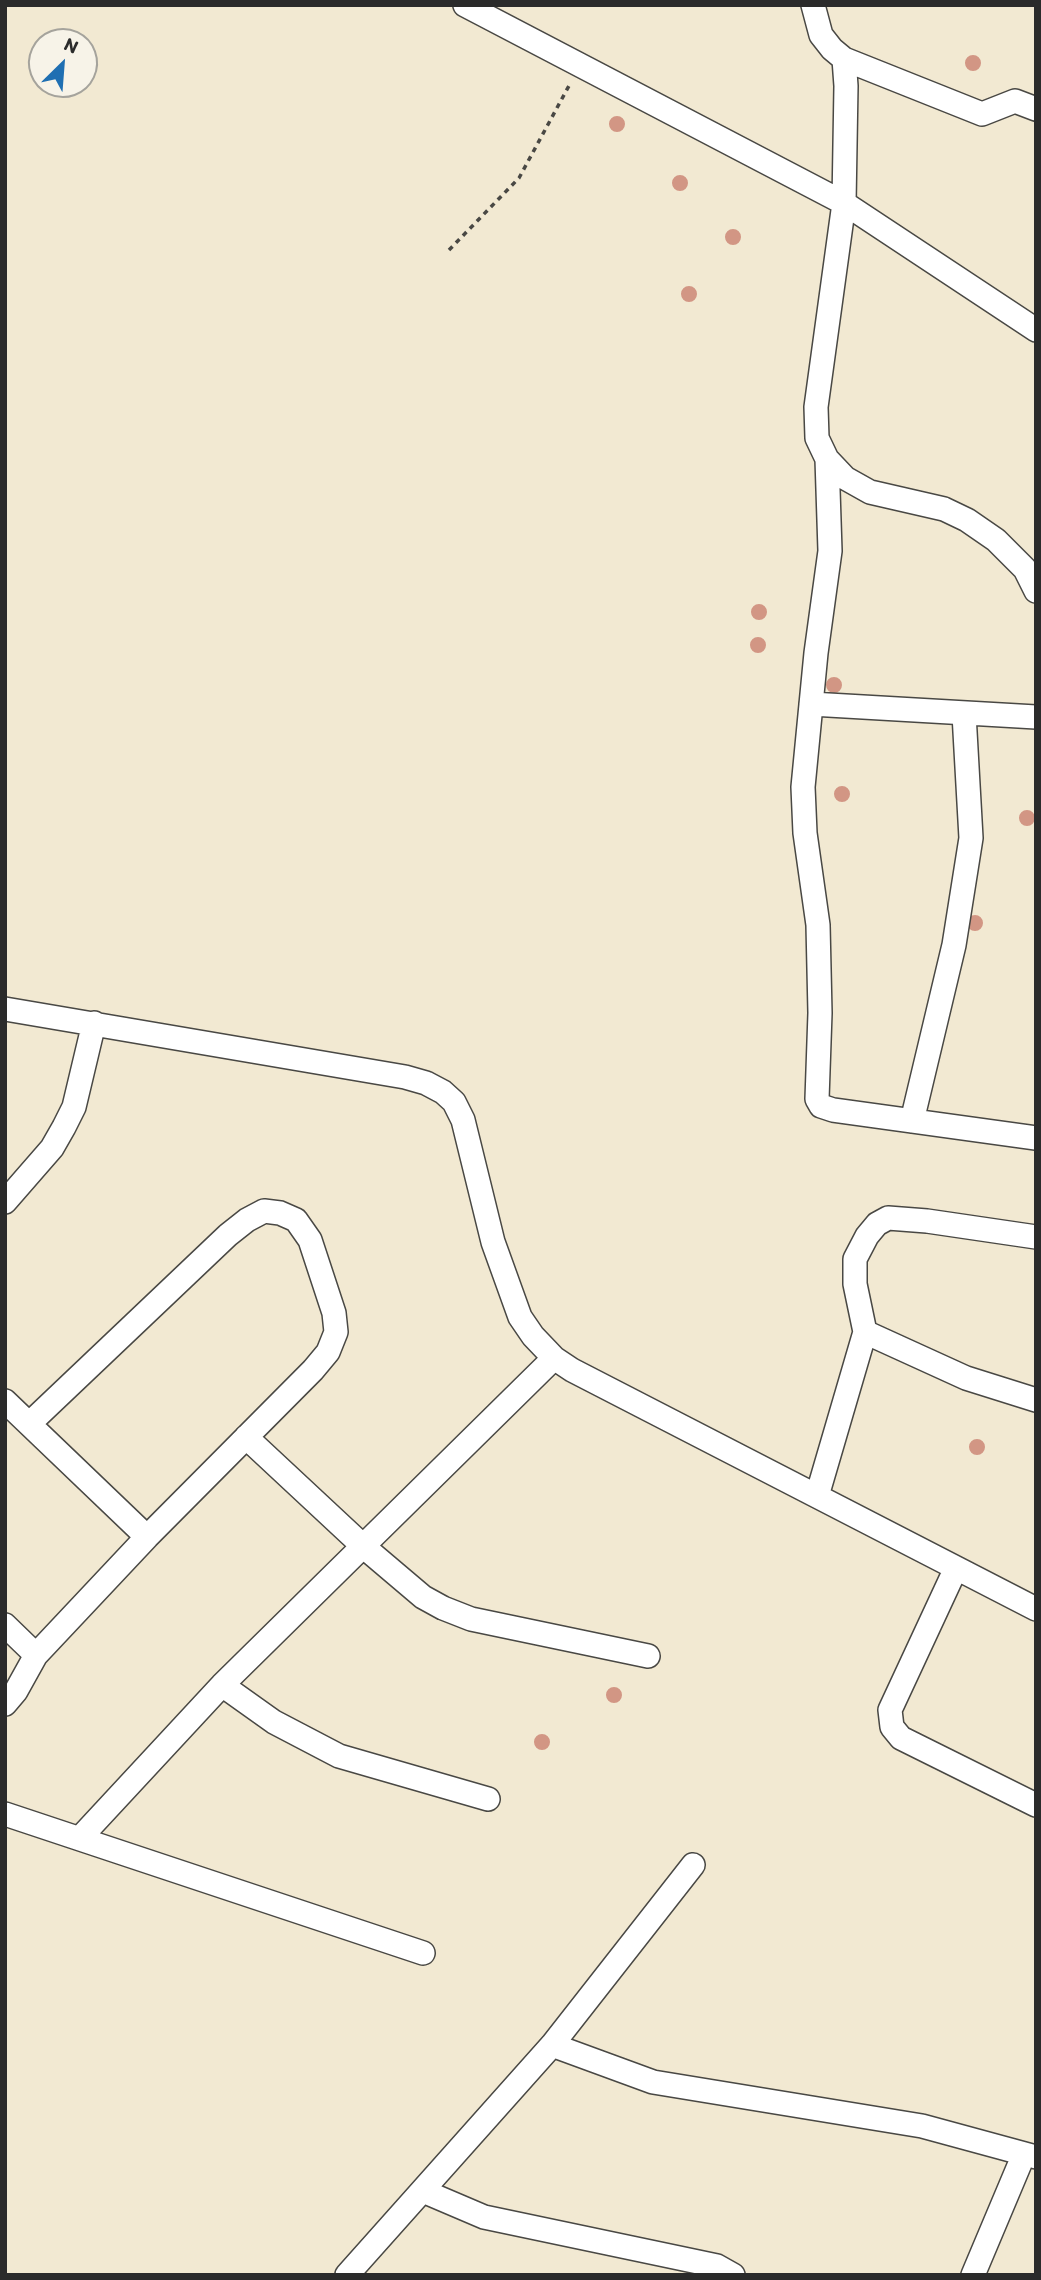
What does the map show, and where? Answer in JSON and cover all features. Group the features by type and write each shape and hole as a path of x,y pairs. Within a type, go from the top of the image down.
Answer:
{"street":[{"path":"466,5 844,204 1036,330"},
{"path":"813,5 821,35 844,59 982,114 1015,101 1036,109"},
{"path":"844,59 844,204 816,407 817,438 827,459 845,478 870,492 944,509 967,520 996,540 1025,569 1036,591"},
{"path":"827,459 830,551 803,787 805,833 818,925 820,1013 817,1099 821,1105 833,1110 1036,1138"},
{"path":"811,704 1036,717"},
{"path":"912,1121 954,945 971,838 964,714"},
{"path":"5,1009 405,1077 426,1083 443,1092 454,1102 463,1120 493,1242 520,1317 533,1336 554,1358 572,1370 1036,1609"},
{"path":"5,1202 52,1148 74,1107 94,1023"},
{"path":"5,1704 16,1691 36,1655 147,1536 328,1352 337,1332 334,1312 310,1240 296,1220 280,1213 264,1211 247,1220 29,1424"},
{"path":"817,1496 865,1332 855,1284 855,1259 877,1224 888,1218 1036,1237"},
{"path":"865,1332 966,1378 1036,1400"},
{"path":"80,1838 222,1685 554,1358"},
{"path":"5,1401 147,1536"},
{"path":"246,1437 364,1547 423,1597 443,1608 471,1619 648,1656"},
{"path":"956,1568 890,1710 892,1727 901,1738 1036,1805"},
{"path":"5,1625 36,1655"},
{"path":"222,1685 274,1722 339,1756 488,1799"},
{"path":"5,1814 423,1954"},
{"path":"347,2275 552,2045 693,1865"},
{"path":"552,2045 653,2082 922,2126 1030,2155 973,2275"},
{"path":"423,2191 484,2217 717,2266 733,2275"}],"path":[{"path":"449,250 519,178 580,65"}],"building":[{"path":"973,55 979,57 979,69 973,71 967,69 965,63 967,57"},
{"path":"617,116 623,118 623,130 617,132 611,130 609,124 611,118"},
{"path":"680,175 686,177 686,189 680,191 674,189 672,183 674,177"},
{"path":"733,229 739,231 739,243 733,245 727,243 725,237 727,231"},
{"path":"689,286 695,288 695,300 689,302 683,300 681,294 683,288"},
{"path":"759,604 765,606 765,618 759,620 753,618 751,612 753,606"},
{"path":"758,637 764,639 764,651 758,653 752,651 750,645 752,639"},
{"path":"834,677 840,679 840,691 834,693 828,691 826,685 828,679"},
{"path":"842,786 848,788 848,800 842,802 836,800 834,794 836,788"},
{"path":"1027,810 1033,812 1033,824 1027,826 1021,824 1019,818 1021,812"},
{"path":"975,915 983,923 975,931 967,923"},
{"path":"977,1439 983,1441 983,1453 977,1455 971,1453 969,1447 971,1441"},
{"path":"614,1687 620,1689 620,1701 614,1703 608,1701 606,1695 608,1689"},
{"path":"542,1734 548,1736 548,1748 542,1750 536,1748 534,1742 536,1736"}]}
